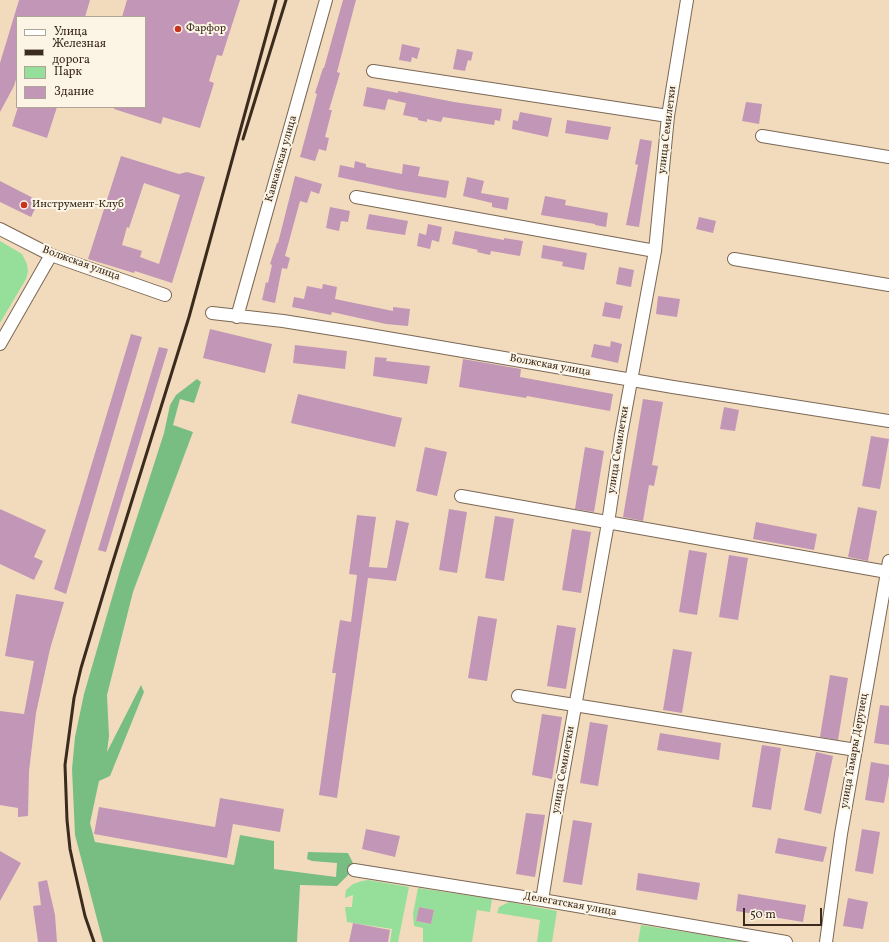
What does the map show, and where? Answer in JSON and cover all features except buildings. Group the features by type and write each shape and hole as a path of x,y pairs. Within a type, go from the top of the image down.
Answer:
{"street":[{"name":"Кавказская улица","path":"237,317 326,0"},
{"name":"улица Семилетки","path":"542,900 608,523 631,380 655,251 668,116 686,0"},
{"path":"373,71 668,116"},
{"path":"762,136 889,158"},
{"path":"356,197 655,251"},
{"name":"Волжская улица","path":"0,229 51,255 165,295"},
{"path":"0,344 51,255"},
{"path":"734,259 889,285"},
{"name":"Волжская улица","path":"212,314 283,321 366,334 631,380 889,421"},
{"path":"460,496 608,523 888,566"},
{"name":"улица Тамары Дерунец","path":"826,942 841,834 888,566"},
{"path":"518,696 576,704 856,750"},
{"name":"Делегатская улица","path":"354,870 542,900 786,942"}],"green space":[{"path":"0,241 22,254 27,264 28,272 26,279 0,323"},
{"path":"197,379 201,382 194,403 180,399 173,425 193,432 133,592 107,695 109,736 107,752 141,685 144,692 110,776 99,781 90,823 95,842 234,865 240,835 274,841 274,869 336,877 337,863 312,861 307,859 308,852 348,853 353,863 349,874 337,886 300,885 297,942 103,942 75,835 72,769 75,737 84,694 121,567 164,433 170,405 176,395"},
{"path":"368,880 409,887 398,942 390,942 392,929 347,922 345,907 352,907 353,895 345,898 346,890 353,884"},
{"path":"418,888 492,899 490,912 477,910 472,942 423,942 423,928 414,926 413,914","holes":["419,907 434,910 431,924 416,921"]},
{"path":"509,902 557,911 552,942 537,942 540,920 497,913 499,907"},
{"path":"641,925 716,937 747,942 638,942"}],"railway":[{"path":"94,942 85,916 75,872 70,849 67,820 65,765 74,698 81,668 111,568 189,317 276,0"},
{"path":"243,139 286,0"}],"place":[{"name":"Фарфор","path":"178,29"},
{"name":"Инструмент-Клуб","path":"24,205"}]}
